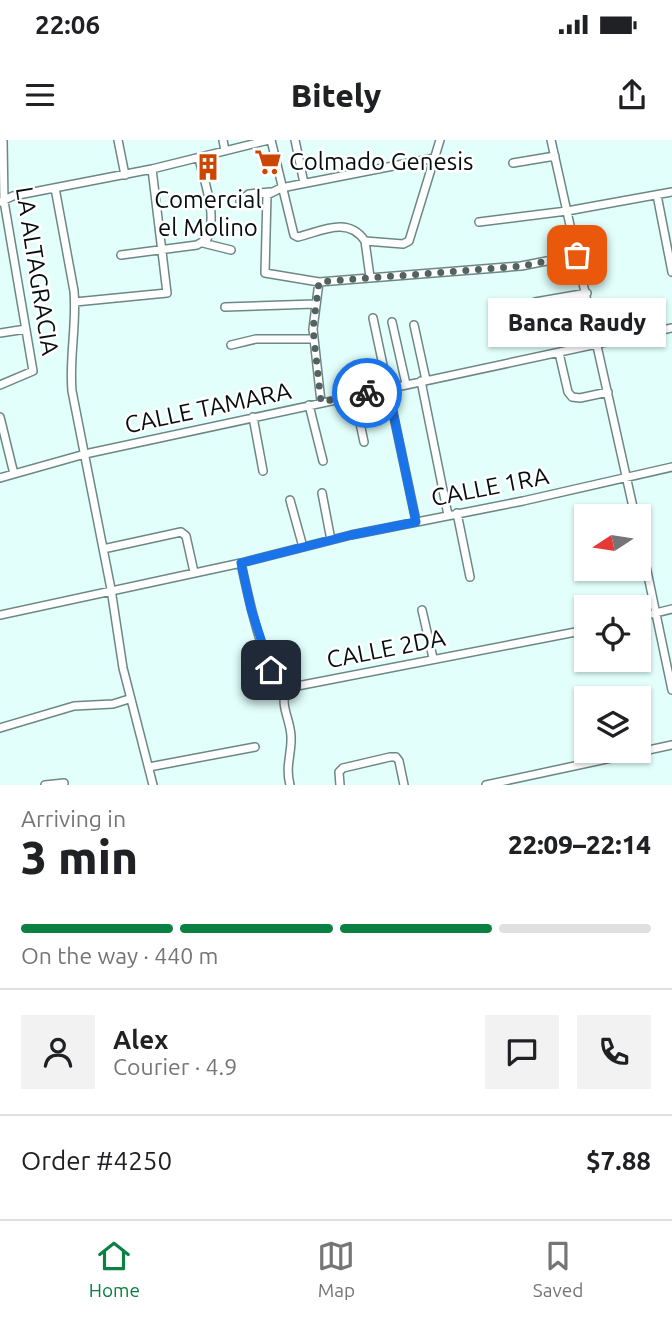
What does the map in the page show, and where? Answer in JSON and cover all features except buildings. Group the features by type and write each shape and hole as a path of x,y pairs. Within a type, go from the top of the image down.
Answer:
{"street":[{"name":"LA ALTAGRACIA","path":"0,385 33,371 2,201 3,140"},
{"path":"118,140 125,175"},
{"path":"223,140 225,151"},
{"path":"2,201 13,196 125,175 270,140 278,190 294,236 344,227 356,230 365,241 370,277"},
{"path":"295,140 304,183"},
{"path":"365,241 403,244 409,241 440,140"},
{"path":"551,140 633,504"},
{"path":"513,163 555,156"},
{"path":"198,158 211,212 210,233 203,243"},
{"path":"240,201 250,194 434,158"},
{"path":"75,302 167,293 152,169"},
{"path":"55,188 75,302 69,365 130,699 153,785"},
{"path":"278,190 265,199 265,273 319,282 522,266 577,255"},
{"path":"479,222 567,211 672,192"},
{"path":"656,195 672,272"},
{"path":"121,255 203,243 231,250"},
{"path":"319,282 313,339 321,402"},
{"path":"534,302 587,293"},
{"path":"225,307 315,304"},
{"path":"373,318 416,522"},
{"path":"392,322 406,384"},
{"path":"414,325 448,515"},
{"name":"CALLE TAMARA","path":"0,478 85,454 672,328"},
{"path":"0,333 26,329"},
{"path":"231,345 256,339 313,339"},
{"path":"559,353 568,392 572,397 608,392"},
{"path":"354,396 363,442"},
{"path":"309,405 323,461"},
{"path":"0,417 14,474"},
{"path":"253,417 263,471"},
{"name":"CALLE 1RA","path":"0,615 672,467"},
{"path":"322,493 331,540"},
{"path":"290,500 303,547"},
{"path":"457,513 470,577"},
{"path":"103,549 181,532 186,536 194,572"},
{"path":"241,563 251,609 271,670 276,681 287,688 283,701 291,737 286,770 290,785"},
{"path":"649,581 672,690"},
{"path":"651,614 672,609"},
{"path":"422,610 433,658"},
{"name":"CALLE 2DA","path":"287,688 574,632"},
{"path":"0,728 74,706 113,704 130,699"},
{"path":"486,785 672,745"},
{"path":"149,767 255,747"},
{"path":"340,785 339,772 344,768 390,757 396,757 399,761 404,785"},
{"path":"45,785 64,783"}],"way so far":[{"path":"367,393 321,402 313,339 319,282 522,266 577,255"}],"place":[{"name":"Colmado Genesis","path":"268,162"},
{"name":"Comercial el Molino","path":"208,167"},
{"name":"Banca Raudy","path":"577,255"}],"route":[{"path":"271,670 251,609 241,563 351,535 416,522 388,388 367,393"}]}
